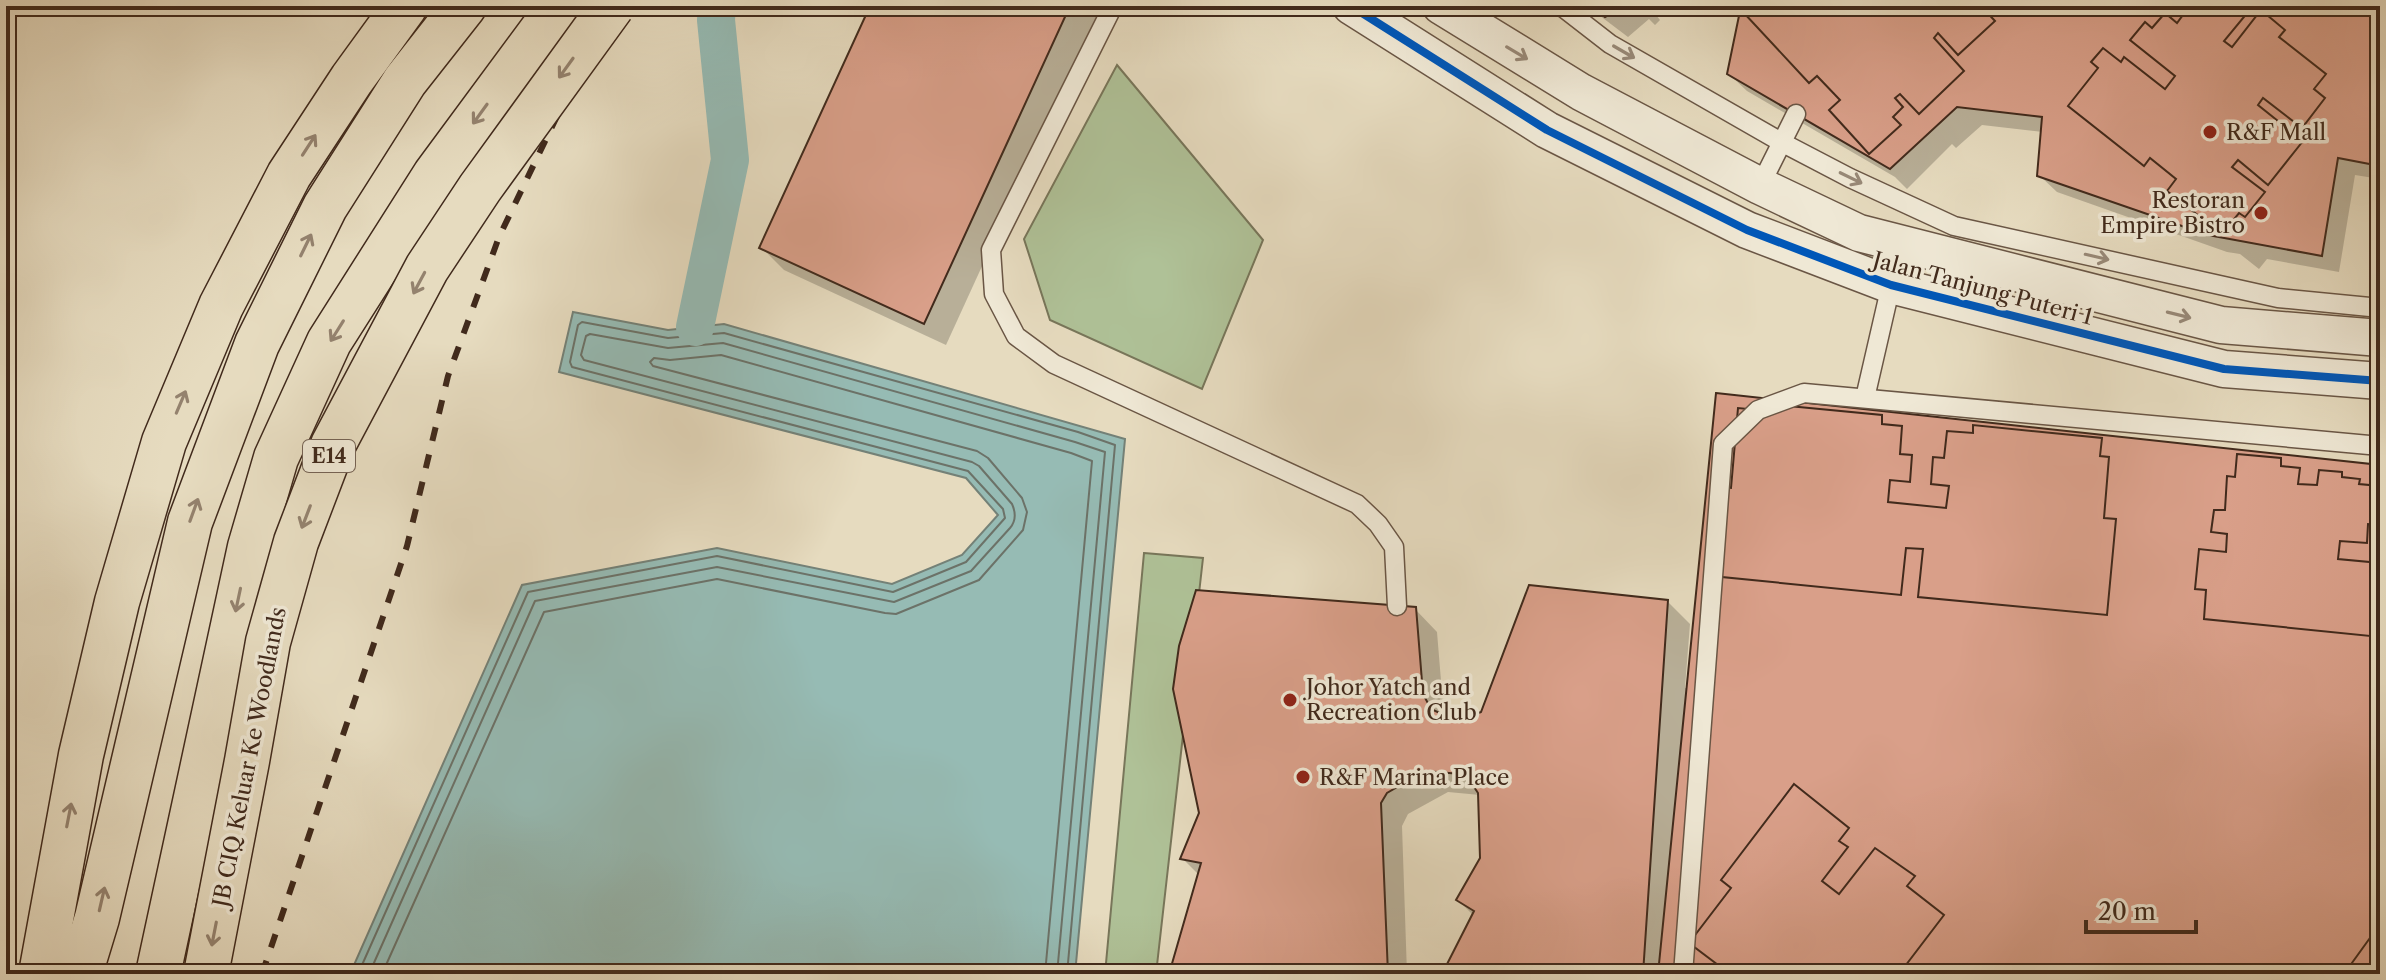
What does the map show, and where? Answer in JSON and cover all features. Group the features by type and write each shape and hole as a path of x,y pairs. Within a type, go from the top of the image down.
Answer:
{"highway":[{"path":"41,974 81,755 117,602 164,442 221,306 289,175 405,6"},
{"path":"80,974 97,918 190,522 257,344 325,207 405,81 464,6"},
{"name":"E14","path":"158,974 250,547 276,458 329,342 435,175 560,6"},
{"name":"JB CIQ Keluar Ke Woodlands","path":"206,974 268,642 296,542 333,445 427,268 480,188 612,6"}],"street":[{"name":"Jalan Tanjung Puteri 1","path":"1351,6 1547,130 1747,230 1891,285 2224,369 2380,381"},
{"name":"Jalan Tanjung Puteri 1","path":"1445,9 1581,92 1760,186 1859,233 2206,322 2380,338"},
{"path":"1428,55 1445,9"}],"lane":[{"path":"1113,6 991,250 994,294 1016,336 1054,364 1357,504 1378,524 1394,547 1397,606"},
{"path":"1561,6 1610,44 1781,142 1954,226 2278,298 2380,308"},
{"path":"1760,186 1796,114"},
{"path":"1865,398 1891,285"},
{"path":"1683,974 1723,444 1758,410 1804,393 2380,446"}],"green space":[{"path":"1117,65 1263,240 1202,389 1050,320 1024,239"},
{"path":"1144,553 1203,558 1156,974 1105,974"}],"water":[{"path":"573,312 668,330 724,324 1125,439 1075,974 350,974 522,585 717,548 892,584 962,555 998,515 966,478 559,372"}],"building":[{"path":"870,6 1070,6 924,324 759,248"},
{"path":"1590,6 1625,6 1605,17"},
{"name":"R&F Mall","path":"1741,6 2380,6 2380,166 2338,158 2322,256 2208,235 2037,176 2042,117 1957,107 1890,169 1727,74"},
{"path":"1749,6 1838,6 1841,10 1845,6 1981,6 1995,21 1958,55 1938,33 1934,38 1964,71 1919,114 1900,94 1895,98 1903,107 1893,117 1901,125 1869,154 1829,110 1840,100 1817,76 1809,83 1743,12"},
{"path":"2186,6 2253,6 2224,41 2232,47 2261,10 2285,30 2279,37 2326,74 2314,89 2325,98 2302,128 2263,98 2258,105 2303,141 2268,185 2238,160 2232,167 2265,192 2245,217 2239,213 2222,234 2167,191 2176,179 2150,158 2144,166 2068,106 2098,68 2091,62 2103,48 2121,62 2124,57 2165,89 2175,76 2130,40 2145,22 2152,28 2165,13 2177,23 2188,8"},
{"path":"1716,393 2380,465 2380,974 1658,974"},
{"path":"1758,403 1882,415 1882,424 1902,426 1900,454 1912,455 1910,482 1890,480 1888,502 1946,508 1949,486 1931,484 1933,457 1944,458 1947,431 1973,433 1973,425 2102,438 2100,456 2109,457 2104,518 2116,519 2107,615 1918,597 1923,549 1906,548 1901,595 1712,576 1714,486 1731,488 1738,408 1758,410"},
{"path":"2237,454 2281,458 2281,466 2300,468 2298,484 2317,485 2319,470 2342,472 2342,477 2360,479 2359,484 2380,486 2380,525 2368,524 2367,543 2340,541 2338,559 2380,563 2380,637 2204,619 2206,590 2195,589 2199,549 2226,552 2227,534 2211,532 2214,510 2225,510 2227,476 2235,477"},
{"name":"R&F Marina Place","path":"1529,585 1668,600 1643,974 1442,974 1474,911 1456,900 1480,858 1478,793 1461,774 1425,771 1387,793 1381,803 1388,974 1169,974 1201,863 1180,859 1199,813 1173,689 1179,646 1196,590 1416,607 1423,694 1431,709 1446,716 1468,718 1481,712"},
{"path":"1794,784 1849,828 1839,841 1848,847 1822,881 1839,894 1875,848 1915,876 1907,886 1944,915 1899,974 1730,974 1689,943 1731,888 1721,880"},
{"path":"2380,924 2380,974 2344,974"}],"waterway":[{"path":"695,327 730,160 717,6"}],"railway":[{"path":"262,974 407,546 448,376 499,237 610,6"}],"cycle path":[{"path":"1351,6 1547,130 1747,230 1891,285 2224,369 2380,381"}],"place":[{"name":"R&F Mall","path":"2210,132"},
{"name":"Restoran Empire Bistro","path":"2261,213"},
{"name":"Johor Yatch and Recreation Club","path":"1290,700"},
{"name":"R&F Marina Place","path":"1303,777"}]}
